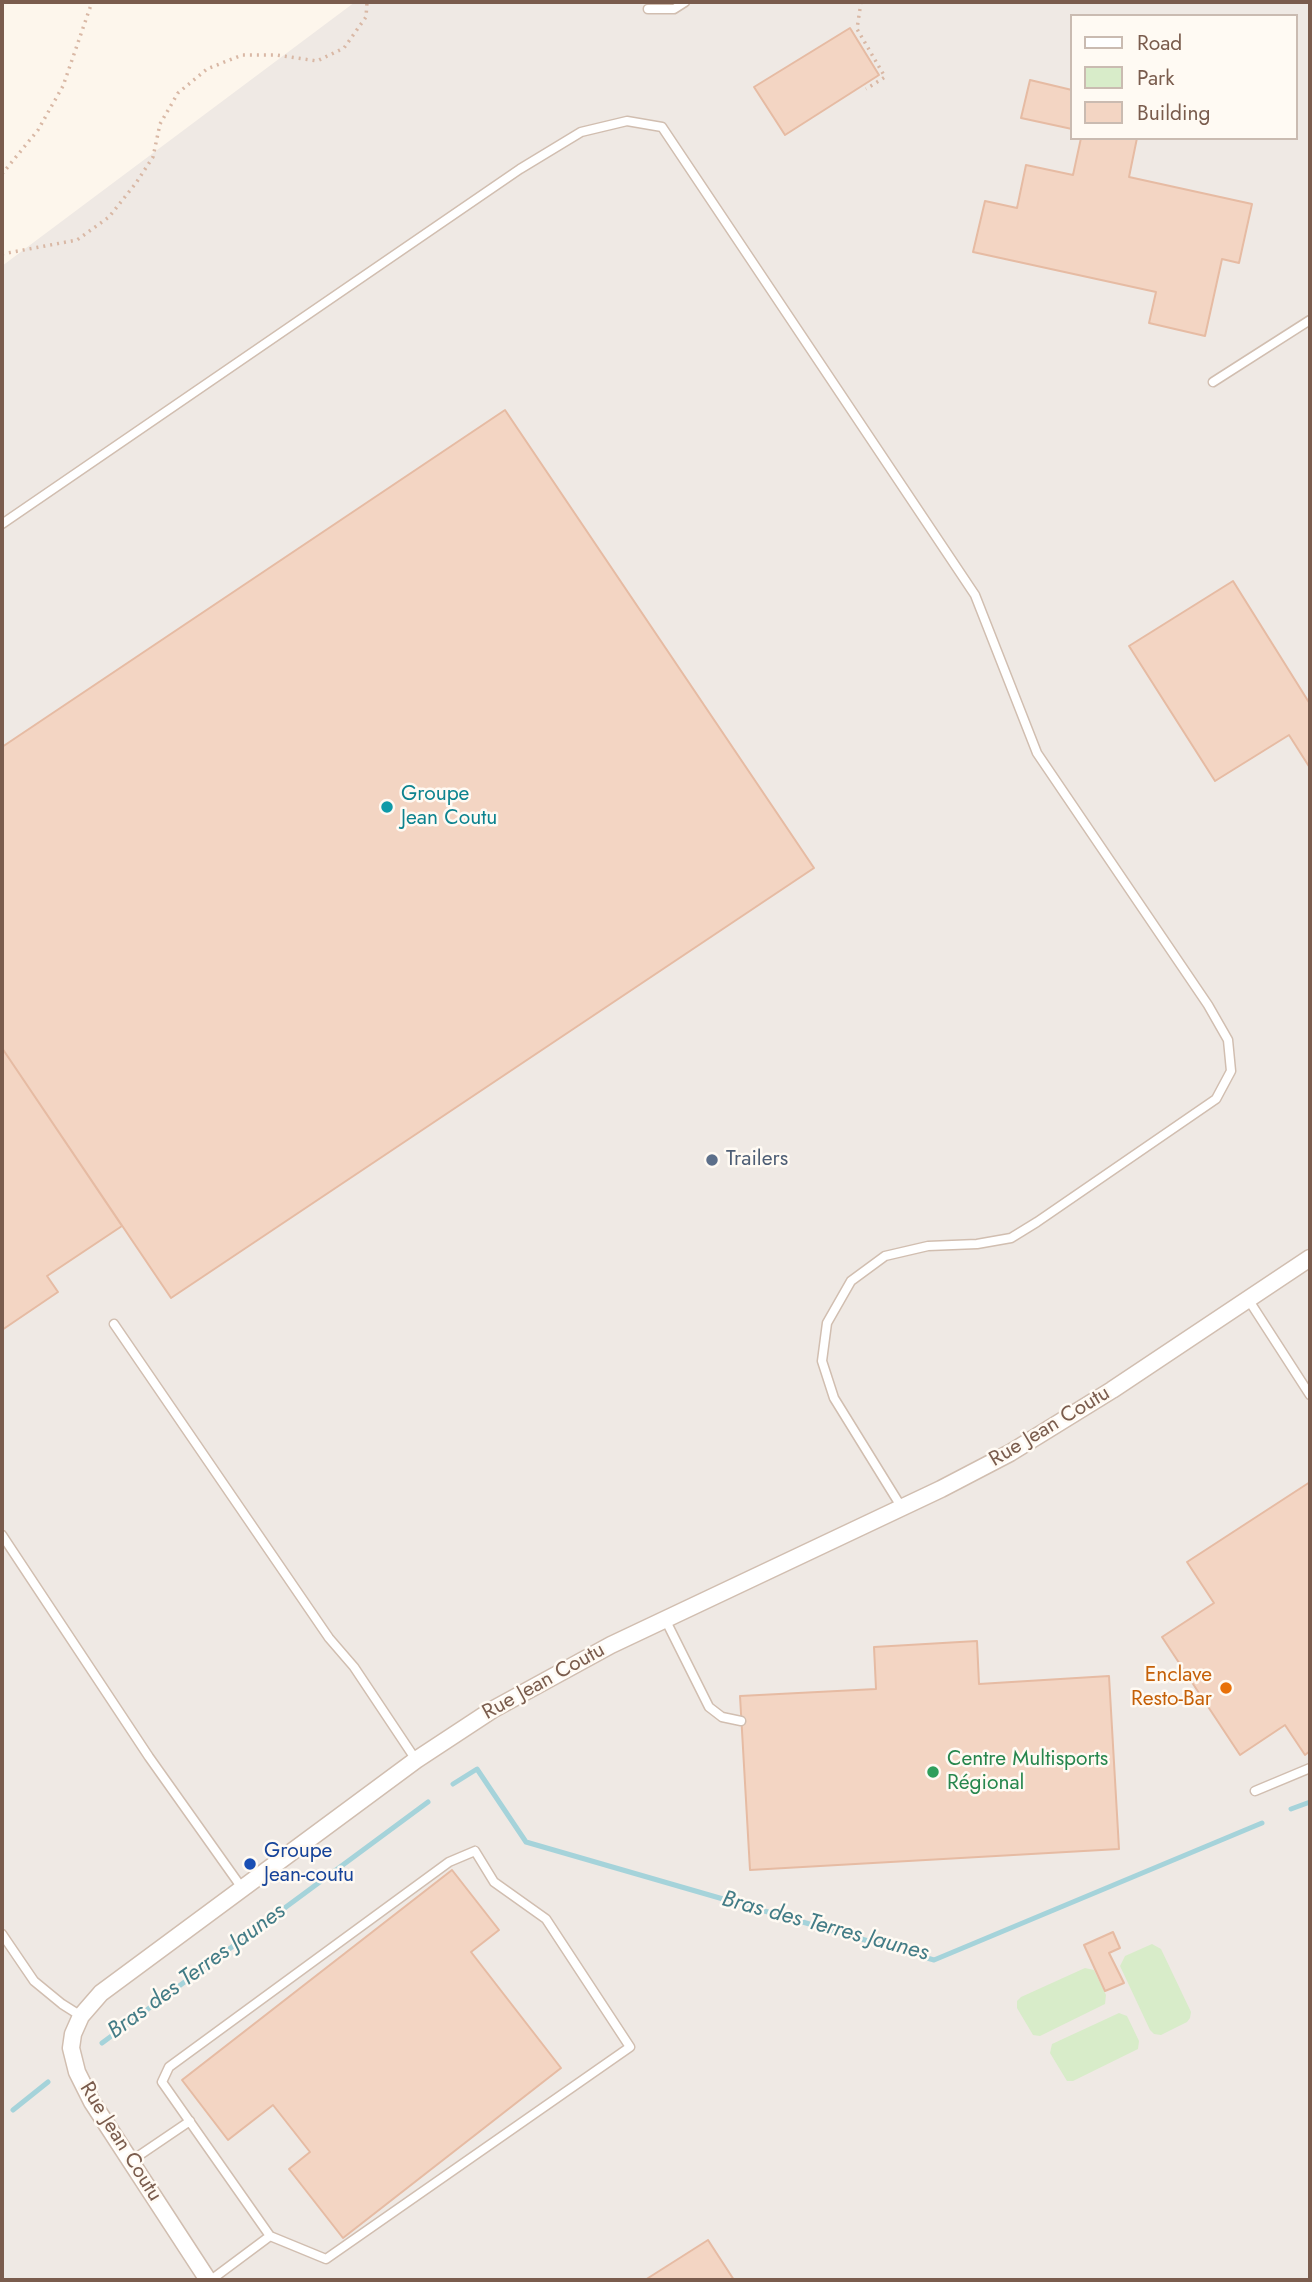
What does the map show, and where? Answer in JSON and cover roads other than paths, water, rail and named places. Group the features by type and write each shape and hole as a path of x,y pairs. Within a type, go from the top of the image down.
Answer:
{"street":[{"name":"Rue Jean Coutu","path":"210,2280 92,2102 77,2072 72,2056 72,2041 81,2016 110,1985 416,1760 475,1721 535,1685 665,1619 963,1478 1112,1391 1310,1258"}],"lane":[{"path":"648,9 674,9 685,2"},
{"path":"2,524 520,169 581,132 626,121 662,127 975,595 1037,752 1208,1005 1228,1040 1231,1071 1216,1099 1037,1222 1011,1238 977,1244 929,1246 885,1256 851,1281 827,1323 822,1360 834,1398 902,1508"},
{"path":"1213,382 1310,320"},
{"path":"1248,1299 1310,1395"},
{"path":"114,1324 416,1760"},
{"path":"2,1535 149,1757 242,1888"},
{"path":"665,1619 709,1707 722,1717 741,1721"},
{"path":"1255,1791 1310,1768"},
{"path":"475,1851 494,1882 546,1919 630,2047 326,2259 270,2236 190,2121 162,2082 169,2067 449,1862 475,1851"},
{"path":"2,1934 34,1981 81,2016"},
{"path":"131,2161 190,2121"},
{"path":"210,2280 270,2236"}],"waterway":[{"name":"Bras des Terres Jaunes","path":"453,1784 477,1769 526,1842 934,1960 1262,1823"},
{"name":"Bras des Terres Jaunes","path":"102,2043 428,1802"},
{"name":"Bras des Terres Jaunes","path":"1291,1809 1310,1802"},
{"name":"Bras des Terres Jaunes","path":"13,2110 48,2082"}],"place":[{"name":"Groupe Jean Coutu","path":"387,807"},
{"name":"Trailers","path":"712,1160"},
{"name":"Enclave Resto-Bar","path":"1226,1688"},
{"name":"Centre Multisports Régional","path":"933,1772"},
{"name":"Groupe Jean-coutu","path":"250,1864"}]}
